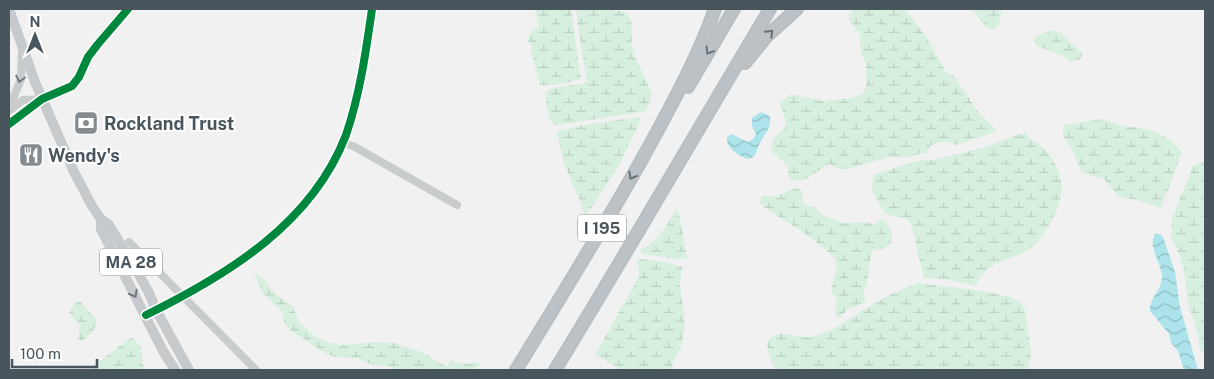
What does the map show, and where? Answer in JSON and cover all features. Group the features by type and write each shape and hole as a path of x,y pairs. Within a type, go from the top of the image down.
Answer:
{"highway":[{"path":"656,133 700,46 715,9"},
{"path":"656,133 683,95 734,9"},
{"path":"682,159 709,110 770,9"},
{"path":"682,159 748,59 779,25 797,9"},
{"name":"I 195","path":"516,370 620,199 656,133"},
{"name":"I 195","path":"555,370 682,159"},
{"path":"507,370 545,322"},
{"path":"560,370 581,328"}],"main road":[{"name":"MA 28","path":"10,9 42,99 74,172 101,219 109,225 149,293 156,310 189,370"},
{"name":"MA 28","path":"101,219 101,229 175,370"}],"street":[{"path":"9,124 42,99 65,90 75,82 88,57 128,9"},
{"path":"146,316 183,297 246,258 293,219 315,190 332,163 342,142 358,94 372,9"},
{"path":"9,110 21,79 23,47"},
{"path":"9,110 23,100 42,99"},
{"path":"342,142 355,147 457,204"},
{"path":"129,242 256,370"}],"green space":[{"path":"535,9 571,9 581,79 556,85 540,85 531,52 532,45 527,40 531,32 539,26"},
{"path":"576,9 602,9 623,12 629,16 631,20 633,51 652,95 646,111 565,124 555,125 551,122 546,105 546,92 550,89 587,82"},
{"path":"854,9 905,9 925,35 946,72 955,77 979,113 996,130 995,132 957,145 944,141 931,145 926,153 907,157 889,157 848,169 838,169 829,164 806,179 794,181 789,178 787,165 773,153 771,146 774,138 785,128 785,120 780,103 791,94 824,101 854,98 864,93 866,66 861,51 860,34 849,20 849,15"},
{"path":"972,9 1002,9 998,27 988,29"},
{"path":"1054,30 1063,34 1083,54 1079,60 1070,62 1063,56 1037,46 1034,39 1039,35"},
{"path":"640,117 639,124 617,169 585,217 564,163 557,132 578,126"},
{"path":"1102,119 1123,126 1159,133 1182,152 1161,208 1137,200 1119,197 1104,179 1082,173 1072,149 1063,136 1063,125"},
{"path":"1025,132 1051,157 1056,166 1062,188 1052,221 1042,237 1031,248 985,271 976,286 949,280 924,278 911,224 906,219 886,214 873,190 872,184 875,174 921,160 933,160 985,147"},
{"path":"1205,161 1205,355 1200,349 1197,329 1188,304 1184,270 1180,256 1171,238 1172,219 1193,166"},
{"path":"798,187 802,191 803,203 816,208 824,216 844,223 866,222 874,225 880,220 884,220 892,233 892,240 888,247 874,250 872,253 864,290 865,302 847,310 840,318 835,313 837,300 831,289 837,266 834,257 806,234 766,209 760,203 762,196 777,196"},
{"path":"677,208 687,259 642,254 640,249 657,238"},
{"path":"638,260 665,262 682,267 680,284 685,326 681,347 671,370 622,370 595,355 638,278"},
{"path":"254,273 263,278 273,292 292,306 299,322 316,337 324,341 340,345 380,342 394,343 422,352 445,366 448,366 451,360 462,364 482,363 474,370 397,370 391,367 373,365 356,358 335,357 325,353 293,332 285,324 281,311 262,292"},
{"path":"918,283 990,292 1015,299 1022,304 1026,314 1031,347 1031,356 1027,370 776,370 769,356 767,345 767,341 773,336 785,334 809,337 822,334 889,296"},
{"path":"80,301 95,317 97,323 90,334 81,341 78,339 80,324 69,313 76,302"},
{"path":"132,338 140,346 142,363 147,370 88,370 129,339"}],"water":[{"path":"761,112 769,115 769,127 754,157 747,159 736,153 728,145 727,137 731,134 748,142 753,139 756,134 752,126 752,118"},
{"path":"1155,234 1160,234 1163,237 1175,272 1180,307 1198,370 1184,370 1178,351 1171,343 1169,334 1150,311 1162,277 1153,244"}],"cycle path":[{"path":"9,124 42,99 72,86 79,77 88,57 128,9"},
{"path":"146,315 207,283 236,264 289,221 312,195 331,167 351,120 365,57 372,9"}],"place":[{"name":"Rockland Trust","path":"86,123"},
{"name":"Wendy's","path":"31,155"}]}
